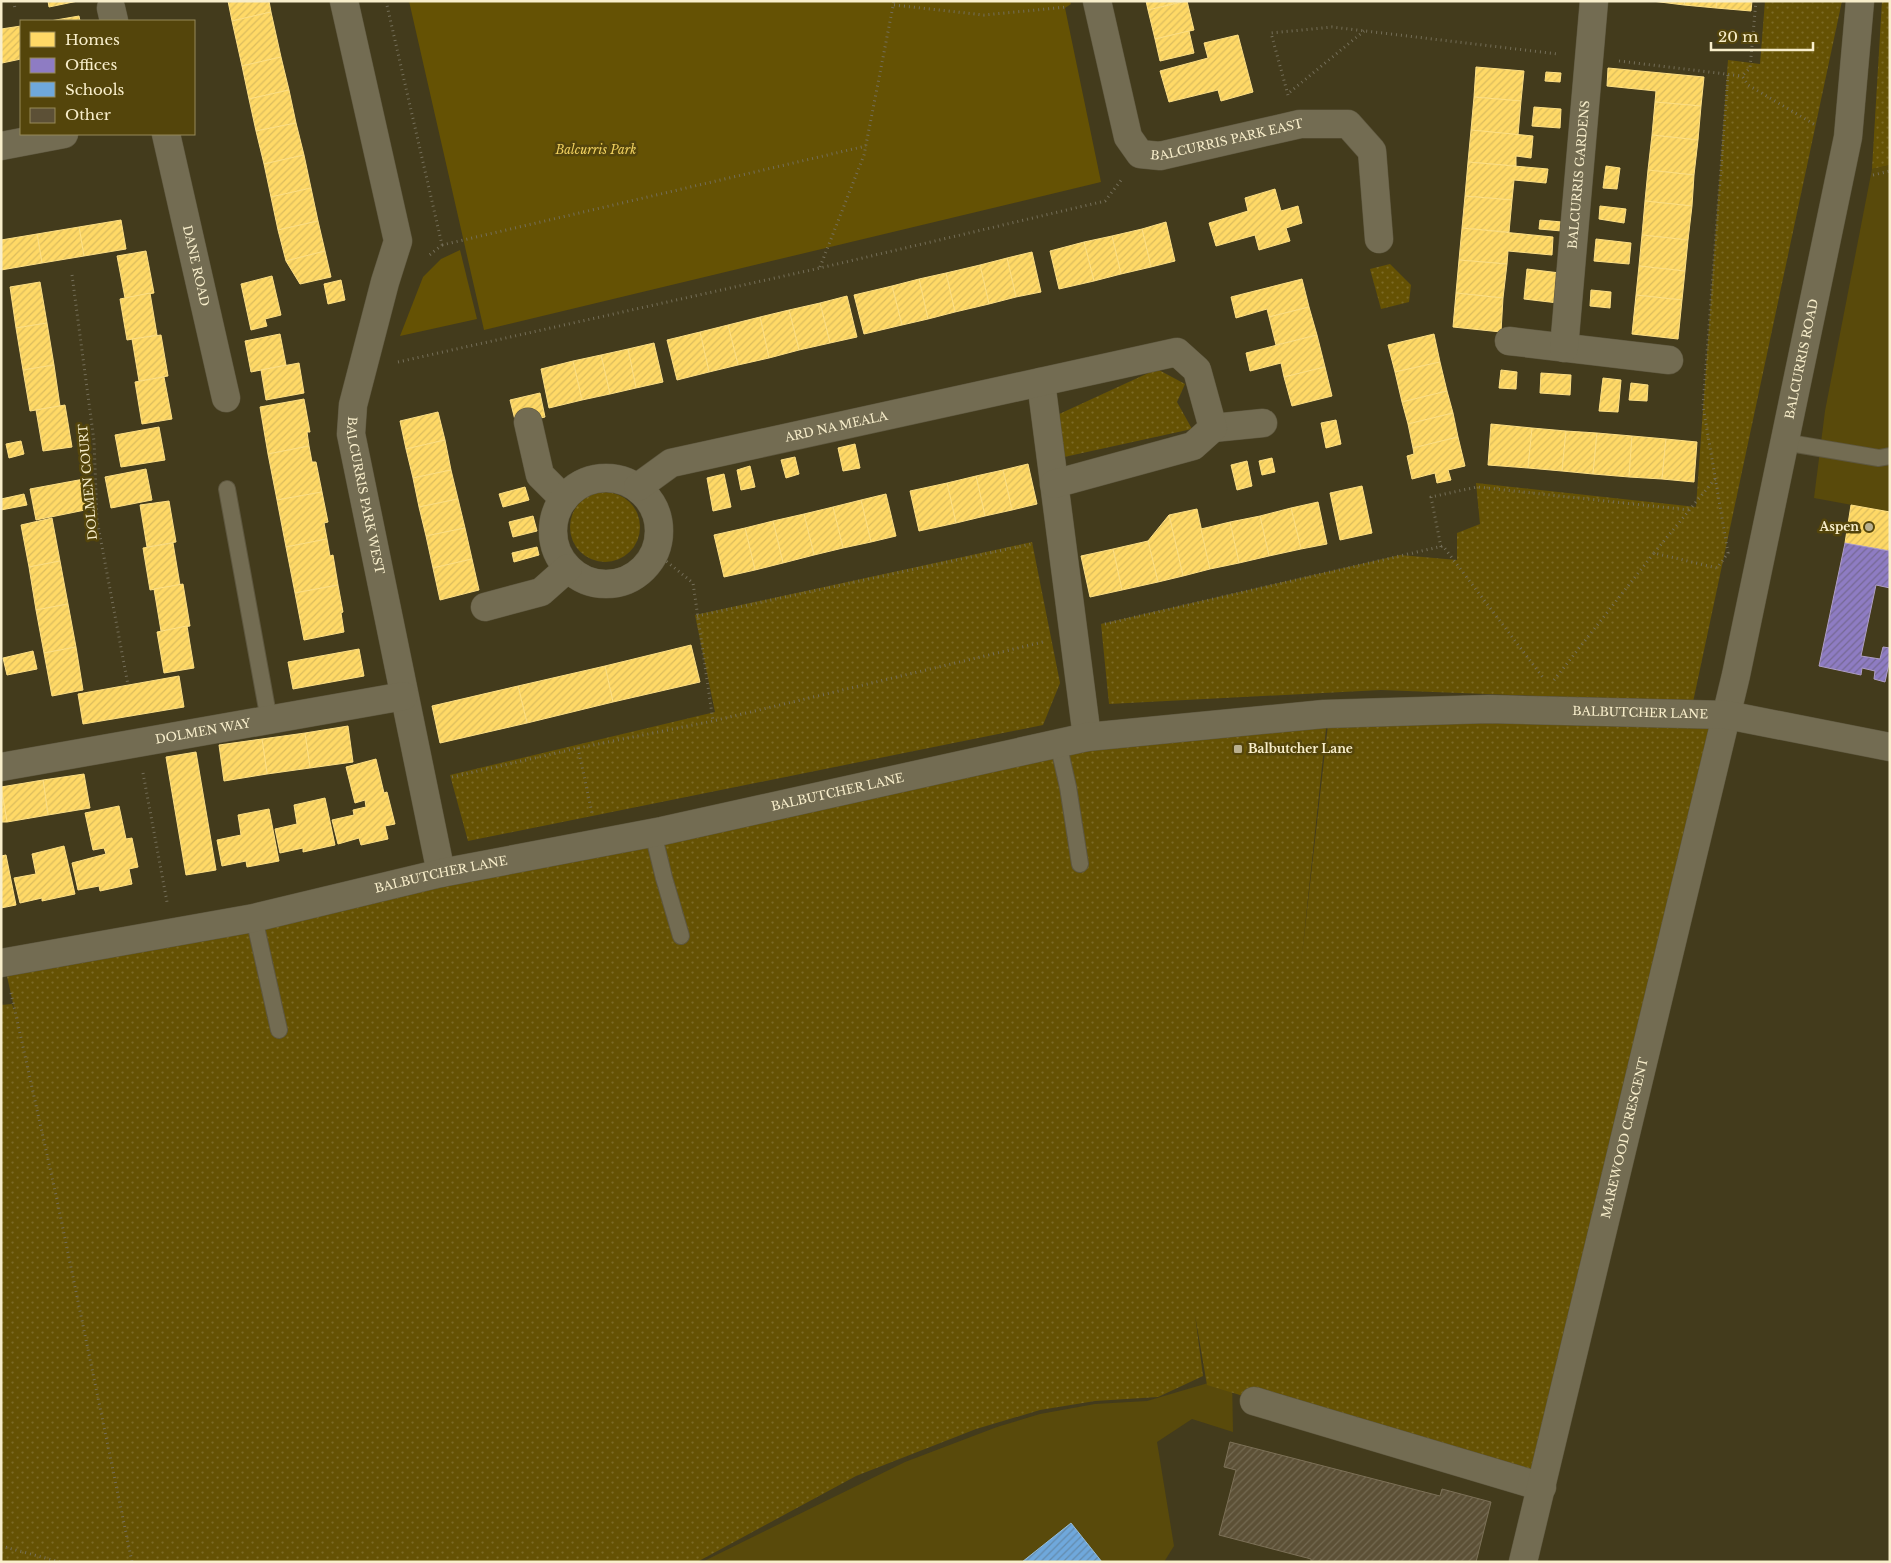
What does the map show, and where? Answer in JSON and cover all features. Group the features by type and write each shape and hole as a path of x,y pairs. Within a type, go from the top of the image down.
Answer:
{"street":[{"name":"BALCURRIS PARK WEST","path":"344,1 398,242 386,276 353,404 351,434 441,874"},
{"name":"BALCURRIS PARK EAST","path":"1097,1 1128,137 1140,154 1160,156 1300,124 1348,124 1372,151 1379,239"},
{"name":"BALCURRIS GARDENS","path":"1564,348 1594,1"},
{"name":"BALCURRIS ROAD","path":"1727,715 1847,144 1860,1"},
{"path":"1,146 59,135"},
{"name":"DANE ROAD","path":"166,135 226,398"},
{"path":"1509,342 1669,360"},
{"name":"ARD NA MEALA","path":"638,488 671,463 1177,352 1197,370 1213,428"},
{"path":"1041,382 1087,737"},
{"path":"528,422 540,475 564,499"},
{"path":"1054,484 1193,446 1213,428 1262,423"},
{"path":"603,478 621,480 638,488 650,501 658,517 660,535 655,552 645,568 631,578 615,583 598,584 582,578 568,568 558,554 553,538 554,520 564,499 571,491 585,482 603,478"},
{"path":"485,607 541,592 568,568"},
{"name":"DOLMEN WAY","path":"1,766 404,696"},
{"name":"BALBUTCHER LANE","path":"3,963 254,918 441,874 653,833 1087,737 1324,714 1489,709 1727,715 1890,747"},
{"name":"MAREWOOD CRESCENT","path":"1523,1562 1727,715"},
{"path":"1254,1401 1542,1487"}],"lane":[{"path":"1784,442 1879,458 1890,456"},
{"path":"227,489 269,720"},
{"path":"1058,743 1068,787 1080,864"},
{"path":"653,833 664,878 682,936"},
{"path":"254,918 279,1030"}],"path":[{"path":"14,1 15,10"},
{"path":"386,1 442,245"},
{"path":"1742,76 1750,68 1756,1"},
{"path":"820,268 864,155 894,3 984,15 1069,7"},
{"path":"1300,124 1288,94 1271,33 1332,27 1742,76 1748,85 1847,144"},
{"path":"1288,94 1364,31"},
{"path":"1654,553 1717,568 1728,553 1703,406 1728,74"},
{"path":"422,261 442,245 866,146"},
{"path":"362,370 820,268 1106,201 1140,154"},
{"name":"DOLMEN COURT","path":"72,275 94,441 98,520 128,686"},
{"path":"1096,626 1443,546 1549,686 1715,478"},
{"path":"1441,547 1431,497 1477,487 1689,510"},
{"path":"697,616 1061,537"},
{"path":"655,552 693,582 713,722"},
{"path":"422,784 578,748 713,722 1049,640"},
{"path":"138,742 172,932"},
{"path":"578,748 594,819"},
{"path":"3,963 56,1195 132,1562"},
{"path":"1,1546 60,1562"}],"shaded area":[{"path":"1890,165 1890,512 1814,498 1825,411 1872,169"},
{"path":"1232,1376 1233,1432 1192,1419 1157,1442 1174,1546 1164,1562 702,1562 905,1462 997,1427 1040,1414 1095,1404 1147,1401"}],"green space":[{"name":"Balcurris Park","path":"409,1 1070,1 1071,4 1065,8 1101,182 484,330"},
{"path":"1765,1 1842,1 1693,702 1381,690 1109,704 1101,624 1400,555 1457,560 1457,533 1480,524 1476,483 1696,507 1728,60 1760,64"},
{"path":"1882,1 1890,1 1890,165 1872,169"},
{"path":"460,250 477,319 400,336 423,277 441,259"},
{"path":"1390,264 1411,285 1409,302 1381,309 1370,269"},
{"path":"1157,369 1185,384 1177,402 1192,429 1055,459 1044,421"},
{"path":"598,492 612,492 625,498 634,507 640,520 638,540 630,552 612,562 598,562 585,556 576,547 570,534 570,520 576,507 585,498"},
{"path":"1032,542 1060,683 1043,725 468,841 450,775 715,712 695,615"},
{"path":"1329,716 1726,716 1541,1486 1207,1385 1195,1315 1203,1376 1158,1397 1095,1401 1040,1410 976,1429 856,1476 697,1562 1,1562 1,1005 12,1004 15,1012 4,963 1087,738 1327,719 1301,964"}],"building: Homes":[{"path":"48,1 78,1 49,7"},
{"path":"228,1 269,1 271,12 232,21"},
{"path":"1146,1 1184,1 1148,10"},
{"path":"1187,1 1194,30 1155,39 1148,10"},
{"path":"1652,1 1685,1 1684,5"},
{"path":"1685,1 1717,1 1716,8 1684,5"},
{"path":"1717,1 1752,1 1751,11 1716,8"},
{"path":"271,12 281,57 242,66 232,21"},
{"path":"79,16 80,20 56,20"},
{"path":"20,26 20,59 2,63 1,29"},
{"path":"1189,31 1194,53 1160,61 1155,39"},
{"path":"1238,35 1253,92 1221,101 1218,90 1169,102 1160,71 1208,58 1204,43"},
{"path":"281,57 289,90 249,99 242,66"},
{"path":"1476,67 1524,71 1521,101 1474,97"},
{"path":"1608,68 1704,77 1701,106 1655,102 1656,91 1607,86"},
{"path":"1546,72 1561,73 1560,82 1545,81"},
{"path":"289,90 296,123 256,131 249,99"},
{"path":"1474,97 1521,101 1518,135 1471,130"},
{"path":"1655,102 1701,106 1698,140 1652,135"},
{"path":"1534,107 1561,109 1560,128 1532,126"},
{"path":"296,123 304,155 264,164 256,131"},
{"path":"1471,130 1533,136 1531,158 1516,156 1516,166 1468,162"},
{"path":"1652,135 1698,140 1694,175 1648,170"},
{"path":"304,155 311,188 271,197 264,164"},
{"path":"1468,162 1548,169 1546,183 1514,180 1512,200 1465,196"},
{"path":"1606,166 1620,168 1617,189 1603,188"},
{"path":"1648,170 1694,175 1692,206 1645,201"},
{"path":"311,188 318,221 278,230 271,197"},
{"path":"1275,189 1281,211 1298,206 1302,223 1286,228 1290,241 1259,250 1255,235 1216,246 1209,223 1248,211 1245,198"},
{"path":"1465,196 1512,200 1509,232 1462,228"},
{"path":"1645,201 1692,206 1688,240 1642,235"},
{"path":"1600,206 1626,209 1624,223 1599,219"},
{"path":"121,220 126,249 84,256 79,227"},
{"path":"1540,220 1562,222 1562,231 1539,229"},
{"path":"318,221 325,251 286,261 278,230"},
{"path":"1166,222 1175,261 1151,267 1142,229"},
{"path":"79,227 84,256 42,263 37,234"},
{"path":"1462,228 1553,237 1552,255 1508,251 1507,264 1459,260"},
{"path":"1142,229 1151,267 1121,274 1112,236"},
{"path":"37,234 42,263 1,270 1,240"},
{"path":"1642,235 1688,240 1685,271 1639,266"},
{"path":"1112,236 1121,274 1094,281 1084,242"},
{"path":"1596,239 1631,243 1629,264 1594,261"},
{"path":"1084,242 1094,281 1059,289 1050,251"},
{"path":"146,251 154,293 125,298 117,256"},
{"path":"325,251 331,277 300,284 286,261"},
{"path":"1032,252 1041,292 1016,297 1007,258"},
{"path":"1007,258 1016,297 989,304 980,265"},
{"path":"1459,260 1507,264 1503,298 1456,293"},
{"path":"980,265 989,304 955,312 946,273"},
{"path":"1639,266 1685,271 1682,300 1636,295"},
{"path":"1527,269 1560,273 1558,303 1524,299"},
{"path":"946,273 955,312 928,319 919,279"},
{"path":"272,276 281,315 265,319 267,326 251,330 241,284"},
{"path":"919,279 928,319 902,325 892,286"},
{"path":"1302,279 1309,307 1269,317 1267,309 1236,318 1231,297"},
{"path":"341,280 345,300 328,304 324,284"},
{"path":"40,282 47,323 16,328 10,287"},
{"path":"892,286 902,325 864,334 854,295"},
{"path":"1591,290 1611,292 1610,308 1590,306"},
{"path":"150,293 157,335 127,340 120,299"},
{"path":"1456,293 1503,298 1501,332 1453,327"},
{"path":"1636,295 1682,300 1678,339 1632,334"},
{"path":"847,296 857,337 830,343 820,303"},
{"path":"820,303 830,343 799,350 789,310"},
{"path":"1309,307 1317,335 1276,345 1269,317"},
{"path":"789,310 799,350 769,358 760,317"},
{"path":"760,317 769,358 738,365 728,325"},
{"path":"47,323 54,365 23,370 16,328"},
{"path":"728,325 738,365 709,372 700,332"},
{"path":"700,332 709,372 677,380 667,340"},
{"path":"280,334 286,365 251,372 245,341"},
{"path":"1434,334 1440,362 1395,372 1388,345"},
{"path":"161,335 168,376 139,381 132,339"},
{"path":"1317,335 1325,367 1284,377 1281,363 1250,371 1246,353"},
{"path":"654,343 663,382 636,388 628,349"},
{"path":"628,349 636,388 610,394 601,355"},
{"path":"601,355 610,394 582,400 573,361"},
{"path":"573,361 582,400 549,408 541,369"},
{"path":"1440,362 1447,391 1402,402 1395,372"},
{"path":"299,363 304,393 266,400 261,370"},
{"path":"54,365 60,406 30,411 23,370"},
{"path":"1325,367 1332,396 1292,406 1284,377"},
{"path":"1501,370 1517,372 1516,389 1499,388"},
{"path":"1541,373 1571,375 1570,395 1540,393"},
{"path":"164,377 172,419 142,424 135,382"},
{"path":"1603,378 1621,380 1618,412 1599,411"},
{"path":"1631,383 1648,385 1647,401 1629,400"},
{"path":"1447,391 1453,413 1408,424 1402,402"},
{"path":"540,393 545,417 516,424 510,400"},
{"path":"304,399 310,432 307,432 309,446 268,454 260,407"},
{"path":"65,405 72,447 43,451 36,410"},
{"path":"438,412 445,440 406,449 400,421"},
{"path":"1453,413 1458,437 1413,448 1408,424"},
{"path":"1336,420 1341,444 1326,448 1321,423"},
{"path":"1491,424 1532,428 1528,468 1488,465"},
{"path":"159,427 165,460 121,467 115,435"},
{"path":"1532,428 1566,431 1562,471 1528,468"},
{"path":"1566,431 1597,433 1593,474 1562,471"},
{"path":"1597,433 1632,436 1629,477 1593,474"},
{"path":"1632,436 1666,439 1662,479 1629,477"},
{"path":"1458,437 1465,466 1448,470 1451,480 1437,483 1435,473 1412,479 1407,456 1414,454 1413,448"},
{"path":"1666,439 1697,442 1694,482 1662,479"},
{"path":"445,440 451,470 413,478 406,449"},
{"path":"21,441 24,454 9,458 6,444"},
{"path":"855,444 860,468 843,471 838,448"},
{"path":"309,446 312,462 316,462 322,492 277,500 268,454"},
{"path":"795,457 799,474 786,478 781,460"},
{"path":"1272,458 1275,472 1262,475 1259,461"},
{"path":"1247,461 1252,486 1237,490 1231,465"},
{"path":"1028,464 1037,504 1012,510 1003,470"},
{"path":"750,466 755,487 741,490 737,470"},
{"path":"146,469 152,500 111,508 105,477"},
{"path":"451,470 458,499 419,507 413,478"},
{"path":"1003,470 1012,510 985,516 976,476"},
{"path":"724,474 731,507 713,511 707,478"},
{"path":"976,476 985,516 956,523 947,483"},
{"path":"84,479 90,509 36,520 30,489"},
{"path":"947,483 956,523 919,531 910,491"},
{"path":"1362,486 1372,533 1340,540 1330,493"},
{"path":"525,487 529,500 503,507 499,494"},
{"path":"322,492 328,522 324,523 327,539 286,547 277,500"},
{"path":"24,494 27,505 1,510 1,499"},
{"path":"886,494 896,536 871,542 861,500"},
{"path":"458,499 465,528 426,536 419,507"},
{"path":"861,500 871,542 843,548 833,507"},
{"path":"169,501 176,542 147,547 140,505"},
{"path":"1318,502 1327,544 1301,549 1291,508"},
{"name":"Aspen","path":"1851,505 1890,512 1890,551 1845,543"},
{"path":"833,507 843,548 814,555 804,514"},
{"path":"1291,508 1301,549 1269,556 1260,516"},
{"path":"1197,509 1210,569 1183,576 1169,515"},
{"path":"804,514 814,555 783,563 773,521"},
{"path":"1169,515 1183,576 1158,582 1148,541"},
{"path":"533,516 537,531 513,537 509,522"},
{"path":"1260,516 1269,556 1239,563 1230,522"},
{"path":"52,518 60,561 29,567 21,525"},
{"path":"773,521 783,563 755,570 745,528"},
{"path":"1230,522 1239,563 1210,569 1201,529"},
{"path":"465,528 472,559 433,568 426,536"},
{"path":"745,528 755,570 724,577 714,535"},
{"path":"327,539 330,556 333,555 338,585 295,593 286,547"},
{"path":"1148,541 1158,582 1122,590 1113,549"},
{"path":"173,543 180,585 150,590 143,548"},
{"path":"537,547 539,555 514,562 512,553"},
{"path":"1113,549 1122,590 1090,597 1081,556"},
{"path":"472,559 479,590 440,600 433,568"},
{"path":"60,561 68,604 36,610 29,567"},
{"path":"183,584 190,626 161,631 154,589"},
{"path":"338,585 343,612 341,613 344,632 304,640 295,593"},
{"path":"68,604 76,647 44,653 36,610"},
{"path":"187,626 194,668 164,673 157,632"},
{"path":"691,645 700,682 613,702 605,666"},
{"path":"76,647 83,690 52,696 44,653"},
{"path":"359,649 364,676 293,689 288,662"},
{"path":"33,651 37,669 7,675 3,658"},
{"path":"605,666 613,702 527,723 518,686"},
{"path":"179,676 184,707 83,724 78,694"},
{"path":"518,686 527,723 440,743 432,706"},
{"path":"348,726 353,762 310,768 305,733"},
{"path":"305,733 310,768 267,774 262,739"},
{"path":"262,739 267,774 224,781 219,745"},
{"path":"196,752 216,870 186,875 166,757"},
{"path":"376,759 384,793 387,792 395,824 385,826 388,839 361,845 359,838 338,844 332,820 354,815 353,810 366,807 365,800 355,803 346,767"},
{"path":"84,774 90,808 48,815 43,780"},
{"path":"43,780 48,815 7,822 1,787"},
{"path":"1,787 7,822 1,822"},
{"path":"325,798 335,845 303,852 303,848 280,853 275,829 297,824 294,805"},
{"path":"119,806 126,839 132,838 138,867 129,869 132,884 100,891 99,886 78,890 72,863 106,854 104,848 93,850 85,813"},
{"path":"269,809 279,861 247,867 246,861 222,866 217,840 241,835 238,815"},
{"path":"64,846 75,894 42,901 42,898 20,903 14,878 36,874 32,854"},
{"path":"6,855 16,905 1,908 1,856"}],"building: Offices":[{"path":"1845,543 1890,551 1890,588 1876,585 1861,656 1880,659 1883,647 1890,648 1890,659 1885,682 1874,679 1875,671 1862,668 1861,675 1819,666"}],"building: Schools":[{"path":"1071,1523 1102,1562 1022,1562"}],"building: Other":[{"path":"1230,1442 1440,1496 1442,1489 1491,1502 1476,1562 1311,1562 1311,1559 1219,1535 1236,1470 1224,1467"}],"place":[{"name":"Aspen","path":"1869,527"},
{"name":"Balbutcher Lane","path":"1238,749"}]}
